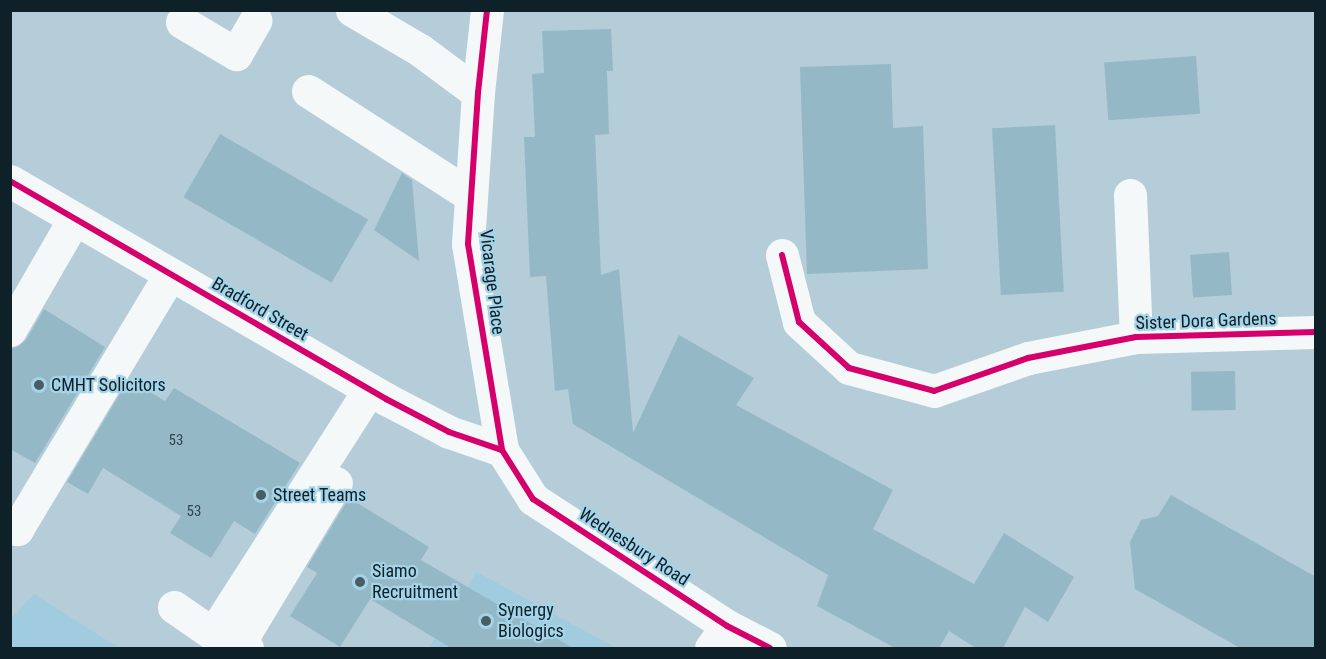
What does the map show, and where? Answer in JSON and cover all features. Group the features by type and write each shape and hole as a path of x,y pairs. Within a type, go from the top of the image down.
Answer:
{"street":[{"path":"352,10 420,50 478,93"},
{"name":"Vicarage Place","path":"487,10 478,93 468,244 502,450"},
{"path":"182,22 236,54 256,20"},
{"path":"308,91 470,195"},
{"name":"Bradford Street","path":"10,181 378,395 449,432 502,450"},
{"path":"1130,195 1136,337"},
{"path":"10,330 75,219"},
{"name":"Sister Dora Gardens","path":"782,255 799,322 849,368 934,391 1028,358 1136,337 1316,332"},
{"path":"10,526 17,529 170,274"},
{"path":"174,607 213,634 378,395"},
{"path":"247,648 239,643 378,395"},
{"name":"Wednesbury Road","path":"502,450 533,499 719,637 770,648"}],"shaded area":[{"name":"Synergy Biologics","path":"477,572 616,648 429,648"},
{"path":"34,594 119,648 11,648 11,619"}],"building":[{"path":"611,29 613,71 607,71 609,134 595,135 601,275 619,269 633,433 679,335 754,378 736,405 893,490 873,529 974,584 1004,533 1074,577 1048,622 1025,607 1003,648 976,648 949,631 939,648 895,648 817,606 828,575 573,424 568,389 555,391 546,276 530,277 524,137 535,137 532,74 544,73 542,31"},
{"path":"1196,56 1200,114 1108,120 1104,62"},
{"path":"891,64 893,128 923,126 928,269 807,274 800,67"},
{"path":"1055,125 1064,292 1001,295 992,128"},
{"path":"220,134 368,219 332,283 184,197"},
{"path":"402,173 412,180 419,261 374,230"},
{"path":"1229,252 1232,295 1193,298 1190,255"},
{"name":"CMHT Solicitors","path":"44,309 105,347 35,463 10,449 10,349 26,340"},
{"path":"1235,371 1236,410 1192,411 1191,372"},
{"path":"129,379 165,401 174,388 300,463 255,534 234,521 211,558 170,533 181,516 103,468 88,494 67,482"},
{"path":"1171,495 1316,577 1316,648 1240,648 1135,589 1130,542 1141,520 1158,516"},
{"path":"349,498 429,547 421,560 573,648 451,648 370,599 340,647 290,616 317,573 307,567"}],"cycle path":[{"path":"487,10 478,93 468,244 502,450 533,499 727,626 770,648"},
{"path":"10,181 386,399 449,432 502,450"},
{"path":"782,255 799,322 849,368 934,391 1028,358 1136,337 1316,332"}],"place":[{"name":"CMHT Solicitors","path":"39,385"},
{"name":"Street Teams","path":"261,495"},
{"name":"Siamo Recruitment","path":"360,582"},
{"name":"Synergy Biologics","path":"486,621"}]}
